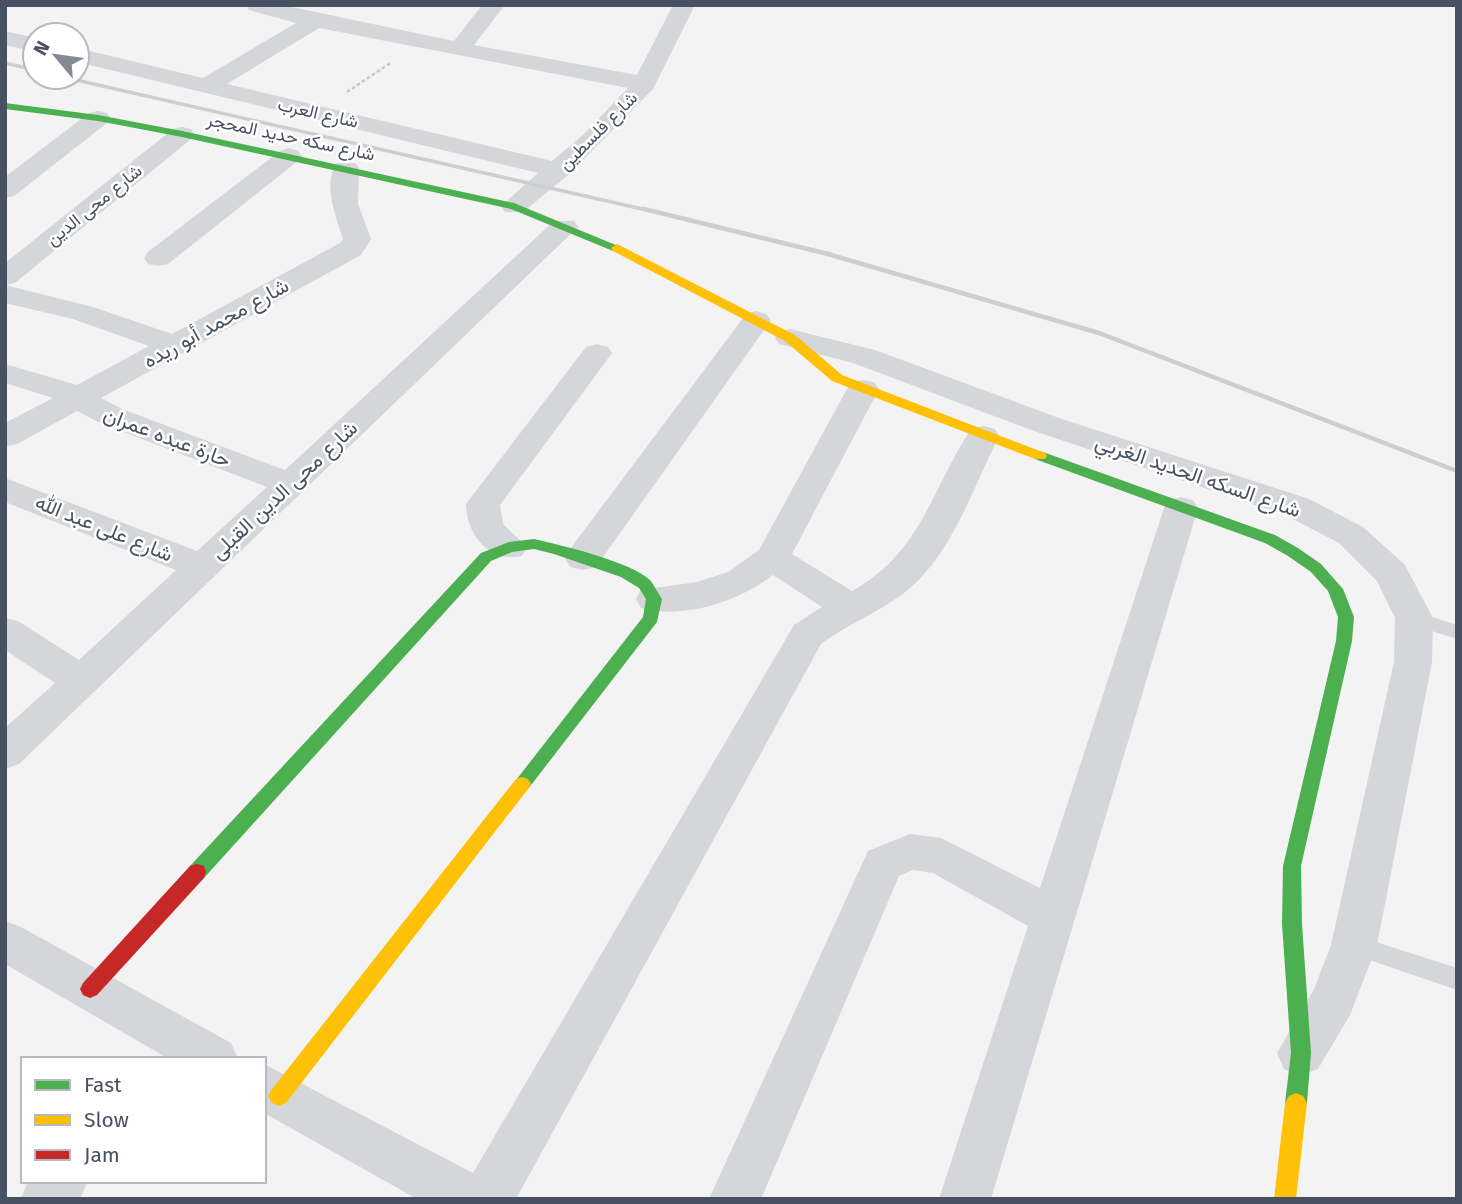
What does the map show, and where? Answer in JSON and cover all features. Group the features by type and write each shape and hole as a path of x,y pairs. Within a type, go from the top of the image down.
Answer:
{"street":[{"path":"257,5 315,21 645,84"},
{"path":"459,49 494,5"},
{"name":"شارع فلسطين","path":"514,206 559,170 645,84 684,5"},
{"path":"207,86 315,21"},
{"name":"شارع العرب","path":"91,58 559,170"},
{"name":"شارع سكه حديد المحجر","path":"5,106 98,118 346,168 514,206 564,227"},
{"path":"5,190 98,118"},
{"name":"شارع محى الدين","path":"5,277 183,134"},
{"path":"158,258 289,156"},
{"name":"شارع محمد أبو ريده","path":"5,437 351,249 357,239 345,204 346,168"},
{"name":"شارع السكه الحديد الغربي","path":"564,227 633,255 790,338 836,378 983,436 1269,539 1305,558 1332,583 1346,613 1344,641 1292,866 1292,924 1301,1053 1285,1199"},
{"name":"شارع محى الدين القبلى","path":"5,753 564,227"},
{"path":"5,294 83,313 176,345"},
{"path":"583,558 756,320"},
{"name":"شارع السكه الحديد الغربي","path":"790,338 864,356 1048,425 1297,508 1350,536 1392,574 1414,618 1413,662 1354,946 1333,1000 1301,1053"},
{"path":"509,547 491,536 482,520 483,503 597,353"},
{"name":"حارة عبده عمران","path":"5,373 80,398 111,416 292,484"},
{"path":"653,599 699,595 741,581 772,558 863,389"},
{"path":"487,1199 807,635 826,619 851,608 901,576 918,556 983,436"},
{"name":"شارع على عبد الله","path":"5,489 202,567"},
{"path":"965,1199 1181,508"},
{"path":"90,989 486,557 509,547 534,544 626,573 644,584 653,599 651,618 272,1092 412,1186 468,1199"},
{"path":"772,558 851,608"},
{"path":"5,631 81,681"},
{"path":"735,1199 883,864 910,852 941,856 1054,918"},
{"path":"5,942 90,989 187,1053"},
{"path":"47,1199 60,1183"}],"lane":[{"path":"1414,618 1457,632"},
{"path":"1354,946 1457,979"}],"path":[{"path":"317,113 422,42"}],"railway":[{"path":"5,63 21,67"},
{"path":"91,83 651,211"},
{"path":"644,209 828,254 1099,333 1457,471"}],"traffic: fast":[{"path":"5,106 98,118 182,134 514,206 617,248"},
{"path":"1040,456 1270,539 1316,568 1335,589 1346,617 1344,641 1292,866 1292,924 1301,1053 1296,1103"},
{"path":"197,872 486,557 509,547 534,544 557,549 626,573 644,584 654,599 651,618 522,784"}],"traffic: slow":[{"path":"617,248 790,338 837,378 1040,456"},
{"path":"279,1096 522,784"},
{"path":"1285,1199 1296,1103"}],"traffic: jam":[{"path":"90,989 197,872"}]}
